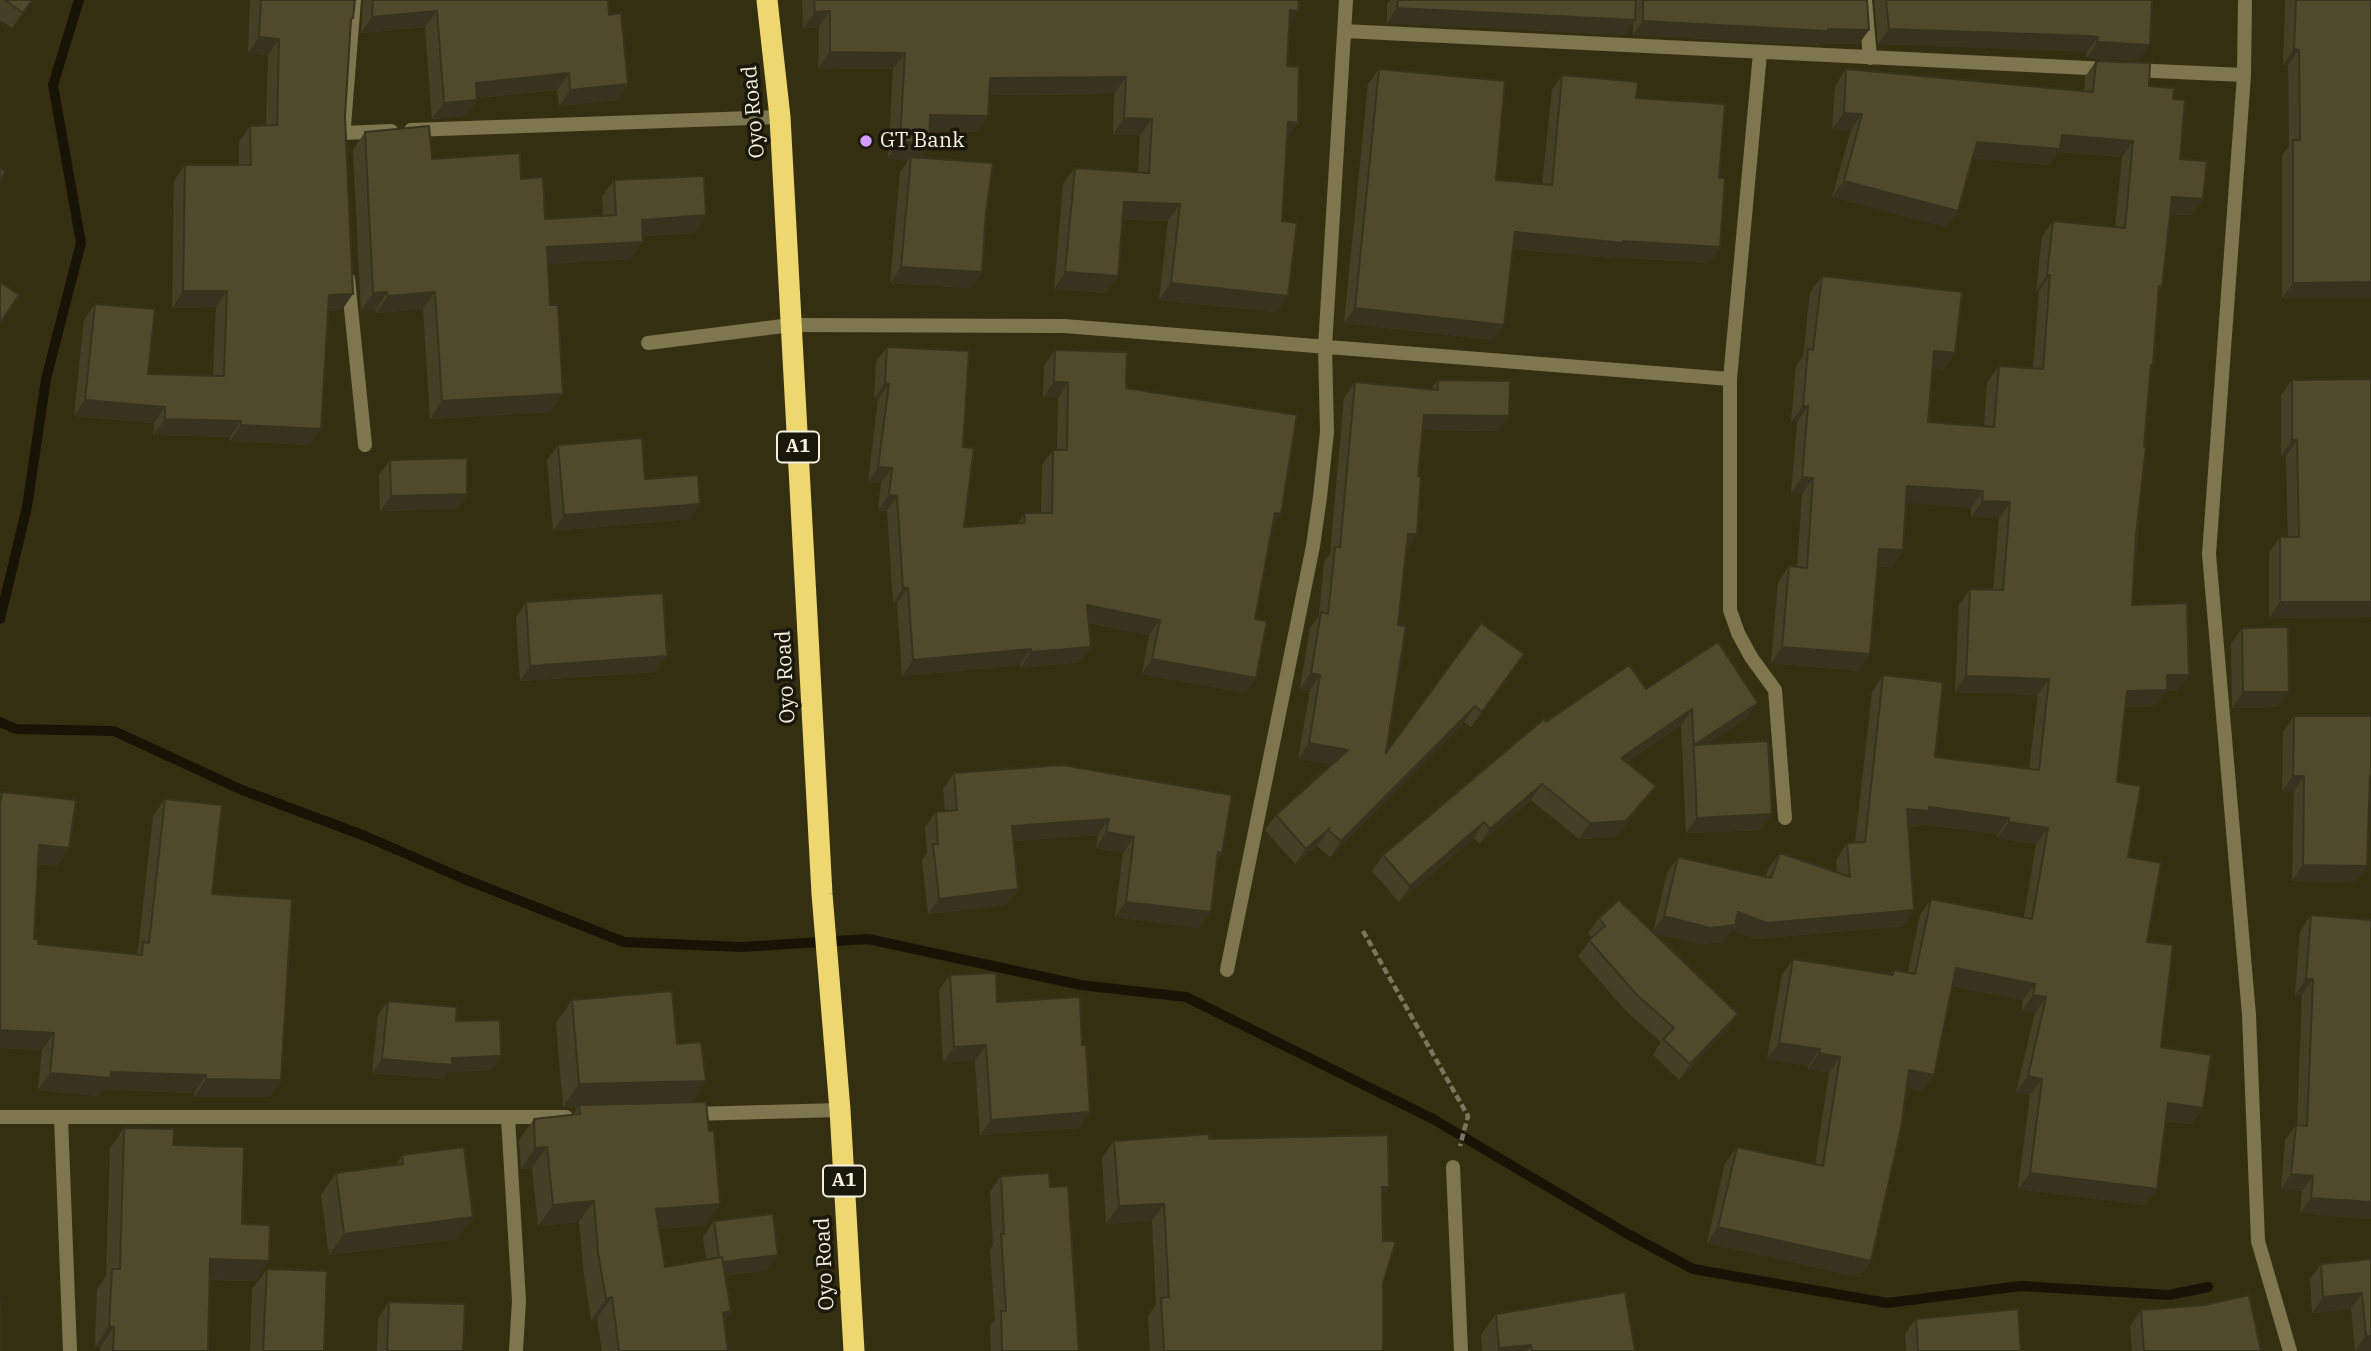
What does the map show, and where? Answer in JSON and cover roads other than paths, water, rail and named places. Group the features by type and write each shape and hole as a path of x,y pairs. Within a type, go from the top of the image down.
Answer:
{"highway":[{"name":"Oyo Road","path":"767,0 780,117 822,894 840,1110 854,1351"}],"street":[{"path":"354,0 343,139 780,117"},
{"path":"1227,970 1320,497 1326,432 1325,347 1346,0"},
{"path":"1865,0 1870,58"},
{"path":"2245,0 2244,75 2209,554 2249,1015 2258,1241 2290,1351"},
{"path":"1344,31 2244,75"},
{"path":"1760,53 1730,379 1730,610 1751,657 1775,690 1785,818"},
{"path":"348,261 365,445"},
{"path":"648,343 791,325 1063,326 1730,379"},
{"path":"674,1114 840,1110"},
{"path":"0,1117 577,1116"},
{"path":"61,1118 70,1351"},
{"path":"508,1118 519,1301 516,1351"},
{"path":"1454,1167 1461,1351"}],"waterway":[{"path":"0,619 27,507 46,379 81,243 53,85 79,0"},
{"path":"0,722 16,729 114,731 242,790 365,836 462,878 624,942 742,947 868,939 1081,985 1186,997 1433,1119 1626,1233 1693,1269 1887,1303 2021,1286 2169,1295 2208,1287"}],"place":[{"name":"GT Bank","path":"866,141"}]}
